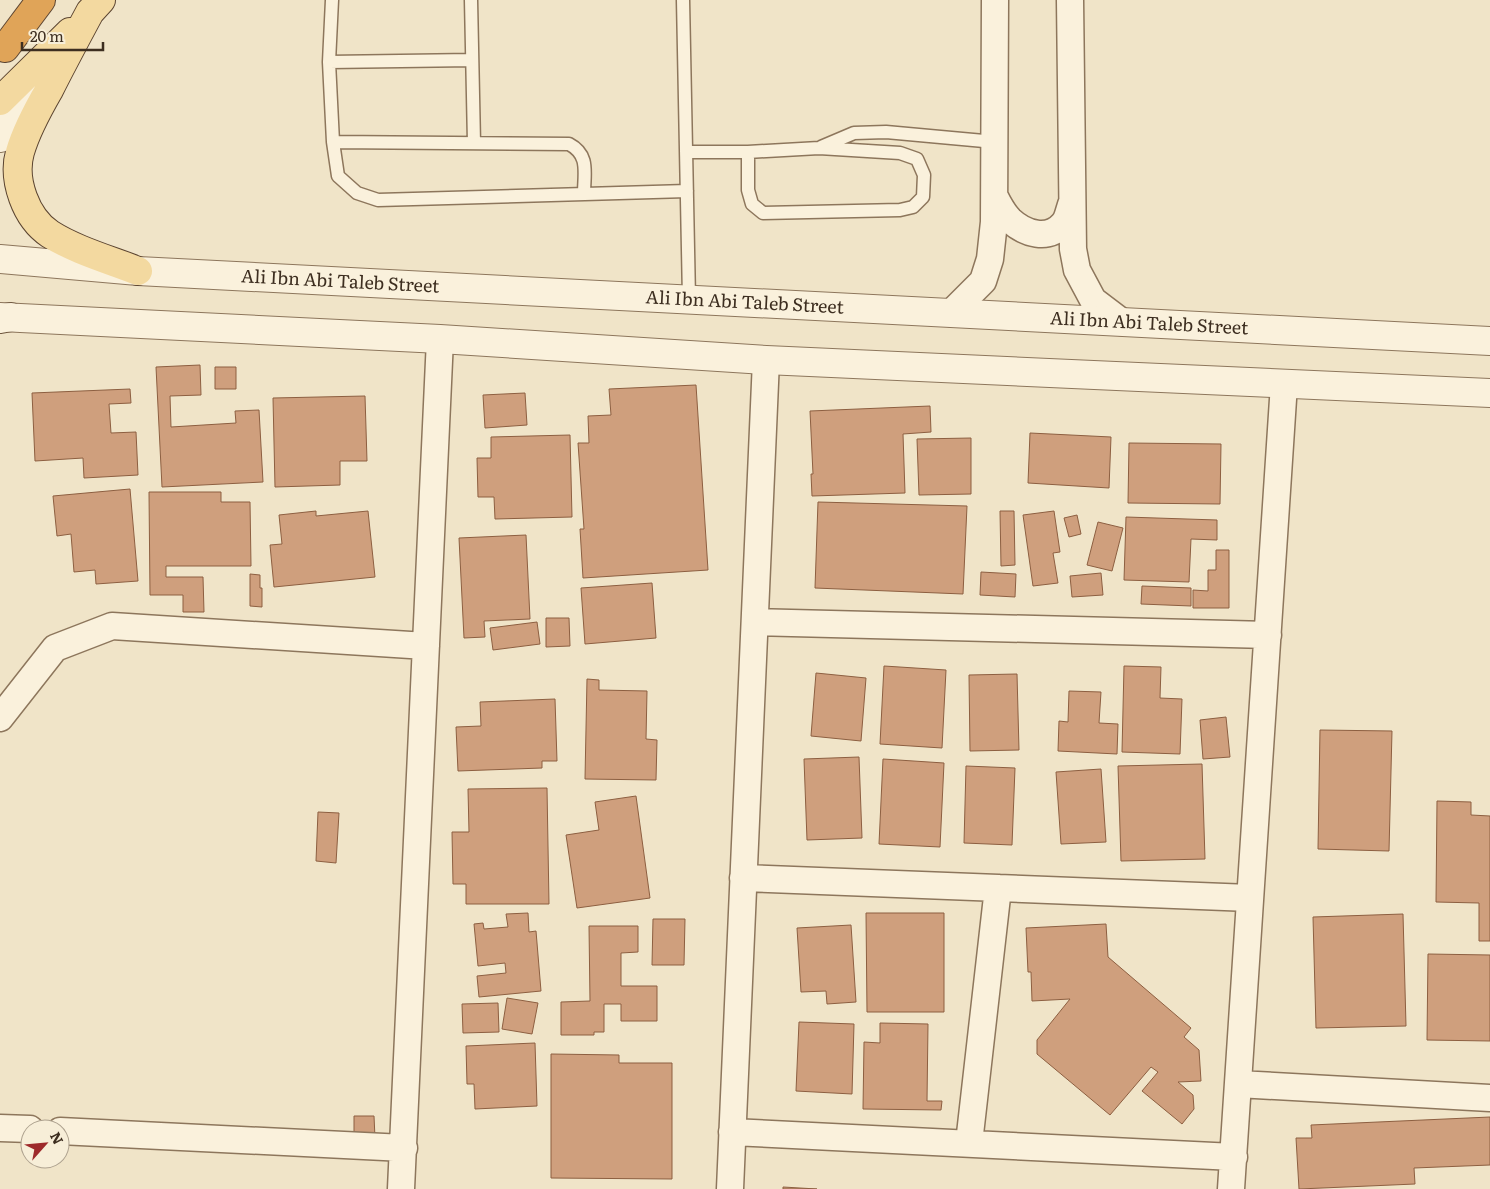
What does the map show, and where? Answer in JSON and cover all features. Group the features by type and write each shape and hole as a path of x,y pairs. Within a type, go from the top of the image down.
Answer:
{"highway":[{"path":"5,48 41,0"}],"main road":[{"path":"0,101 96,6"},
{"path":"96,6 38,110 19,153 18,175 22,195 32,217 49,233 70,244 138,271"}],"street":[{"path":"950,313 984,281 990,259 994,222 995,0"},
{"path":"1070,0 1073,249 1077,270 1093,300 1122,322"},
{"path":"0,138 96,6"},
{"path":"994,197 1010,220 1030,233 1044,235 1057,229 1064,223 1072,200"},
{"name":"Ali Ibn Abi Taleb Street","path":"0,259 138,271 1490,341"},
{"path":"4,318 440,339 766,360 1490,393"},
{"path":"402,1189 440,339"},
{"path":"730,1189 766,360"},
{"path":"1231,1189 1284,384"},
{"path":"755,622 1268,635"},
{"path":"0,718 55,648 112,626 426,646"},
{"path":"743,878 1250,898"},
{"path":"969,1143 998,888"},
{"path":"1238,1084 1490,1098"},
{"path":"0,1128 20,1129"},
{"path":"70,1131 404,1148"},
{"path":"732,1132 1234,1157"}],"lane":[{"path":"332,0 329,62 333,142 338,176 357,193 378,200 687,191"},
{"path":"471,0 474,143"},
{"path":"683,0 689,300"},
{"path":"329,62 472,60"},
{"path":"819,148 854,133 870,132 995,142"},
{"path":"333,142 569,144 578,149 584,161 584,194"},
{"path":"686,152 748,152 819,148 900,153 917,159 924,175 923,196 913,207 900,210 763,213 752,204 748,190 748,152"}],"building":[{"path":"200,365 201,395 170,396 171,427 236,423 235,411 259,410 263,482 162,487 156,367"},
{"path":"215,367 236,367 236,389 215,389"},
{"path":"696,385 708,570 583,578 580,529 584,529 578,443 589,443 588,416 611,415 609,389"},
{"path":"130,389 131,403 109,404 111,433 136,432 138,475 84,478 83,458 35,461 32,393"},
{"path":"525,393 527,425 485,428 483,395"},
{"path":"365,396 367,461 340,461 340,485 275,487 273,398"},
{"path":"930,406 931,432 903,434 905,493 812,496 811,474 813,474 810,411"},
{"path":"1030,433 1111,437 1109,488 1028,483"},
{"path":"570,435 572,517 495,519 494,497 478,497 477,458 491,458 491,437"},
{"path":"971,438 971,494 919,495 917,439"},
{"path":"1129,443 1221,444 1220,504 1128,503"},
{"path":"130,489 138,581 96,584 95,570 74,572 71,534 57,536 53,496"},
{"path":"149,492 221,492 221,502 250,502 251,566 166,566 166,577 203,577 204,612 183,612 183,595 150,595"},
{"path":"818,502 967,506 963,594 815,588"},
{"path":"316,511 316,516 368,511 375,577 274,587 270,545 282,544 279,515"},
{"path":"1000,511 1014,511 1015,565 1001,566"},
{"path":"1054,511 1060,552 1053,553 1058,583 1033,586 1023,515"},
{"path":"1077,515 1081,534 1069,537 1064,518"},
{"path":"1126,517 1217,520 1217,540 1191,539 1189,582 1124,580"},
{"path":"1098,522 1123,528 1112,571 1087,565"},
{"path":"526,535 530,619 484,621 485,637 464,638 459,538"},
{"path":"1216,550 1229,550 1229,608 1193,608 1193,590 1208,591 1208,570 1216,570"},
{"path":"981,572 1016,574 1015,597 980,595"},
{"path":"1101,573 1103,595 1072,597 1070,576"},
{"path":"250,574 260,575 262,607 250,606"},
{"path":"652,583 656,638 585,644 581,588"},
{"path":"1142,586 1191,588 1191,606 1141,604"},
{"path":"546,618 569,618 570,646 546,647"},
{"path":"537,622 540,644 493,650 490,628"},
{"path":"884,666 946,670 942,748 880,744"},
{"path":"1124,666 1161,667 1160,698 1182,699 1180,754 1122,752"},
{"path":"816,673 866,678 861,741 811,736"},
{"path":"1017,674 1019,750 970,751 969,675"},
{"path":"587,679 599,680 599,690 647,691 646,739 657,740 656,780 585,779"},
{"path":"1069,691 1101,692 1099,723 1118,724 1117,754 1058,751 1059,721 1068,722"},
{"path":"555,699 557,761 542,761 542,768 458,771 456,727 481,726 480,702"},
{"path":"1226,717 1230,757 1203,759 1200,720"},
{"path":"1320,730 1392,731 1389,851 1318,849"},
{"path":"859,757 862,838 807,840 804,759"},
{"path":"883,759 944,763 940,847 879,844"},
{"path":"1202,764 1205,859 1121,861 1118,766"},
{"path":"966,766 1015,768 1012,845 964,843"},
{"path":"1101,769 1106,842 1061,844 1056,772"},
{"path":"547,788 549,904 466,904 466,884 453,884 452,832 469,832 468,789"},
{"path":"636,796 650,898 577,908 566,835 599,830 595,802"},
{"path":"1437,801 1471,802 1471,815 1490,816 1490,941 1479,941 1479,903 1436,902"},
{"path":"318,812 339,813 336,863 316,861"},
{"path":"528,913 529,932 536,931 541,991 479,997 477,976 506,973 505,963 478,966 474,924 483,923 484,929 508,927 506,914"},
{"path":"866,913 944,913 944,1012 867,1012"},
{"path":"1403,914 1406,1026 1316,1028 1313,917"},
{"path":"653,919 685,919 684,965 652,965"},
{"path":"1106,924 1108,957 1191,1028 1184,1037 1199,1050 1201,1081 1178,1082 1193,1095 1194,1109 1182,1124 1142,1091 1158,1072 1151,1067 1110,1115 1037,1054 1037,1040 1070,999 1032,1001 1031,972 1028,972 1026,928"},
{"path":"851,925 856,1002 827,1004 826,991 801,992 797,928"},
{"path":"589,926 638,926 638,952 621,953 621,986 657,986 657,1021 621,1021 621,1004 604,1004 604,1032 594,1032 594,1035 561,1035 561,1002 590,1001"},
{"path":"1428,954 1490,955 1490,1041 1427,1040"},
{"path":"507,998 538,1003 532,1034 502,1029"},
{"path":"498,1003 499,1032 463,1033 462,1004"},
{"path":"799,1022 854,1024 852,1094 796,1091"},
{"path":"880,1023 928,1024 927,1101 942,1101 941,1110 863,1109 864,1042 880,1043"},
{"path":"535,1043 537,1106 475,1109 474,1084 467,1084 466,1046"},
{"path":"551,1054 619,1055 619,1063 672,1063 672,1179 551,1178"},
{"path":"354,1116 374,1116 375,1138 354,1138"},
{"path":"1490,1117 1490,1165 1414,1168 1415,1184 1299,1189 1296,1138 1312,1138 1311,1125"},
{"path":"783,1187 817,1189 783,1189"}]}
